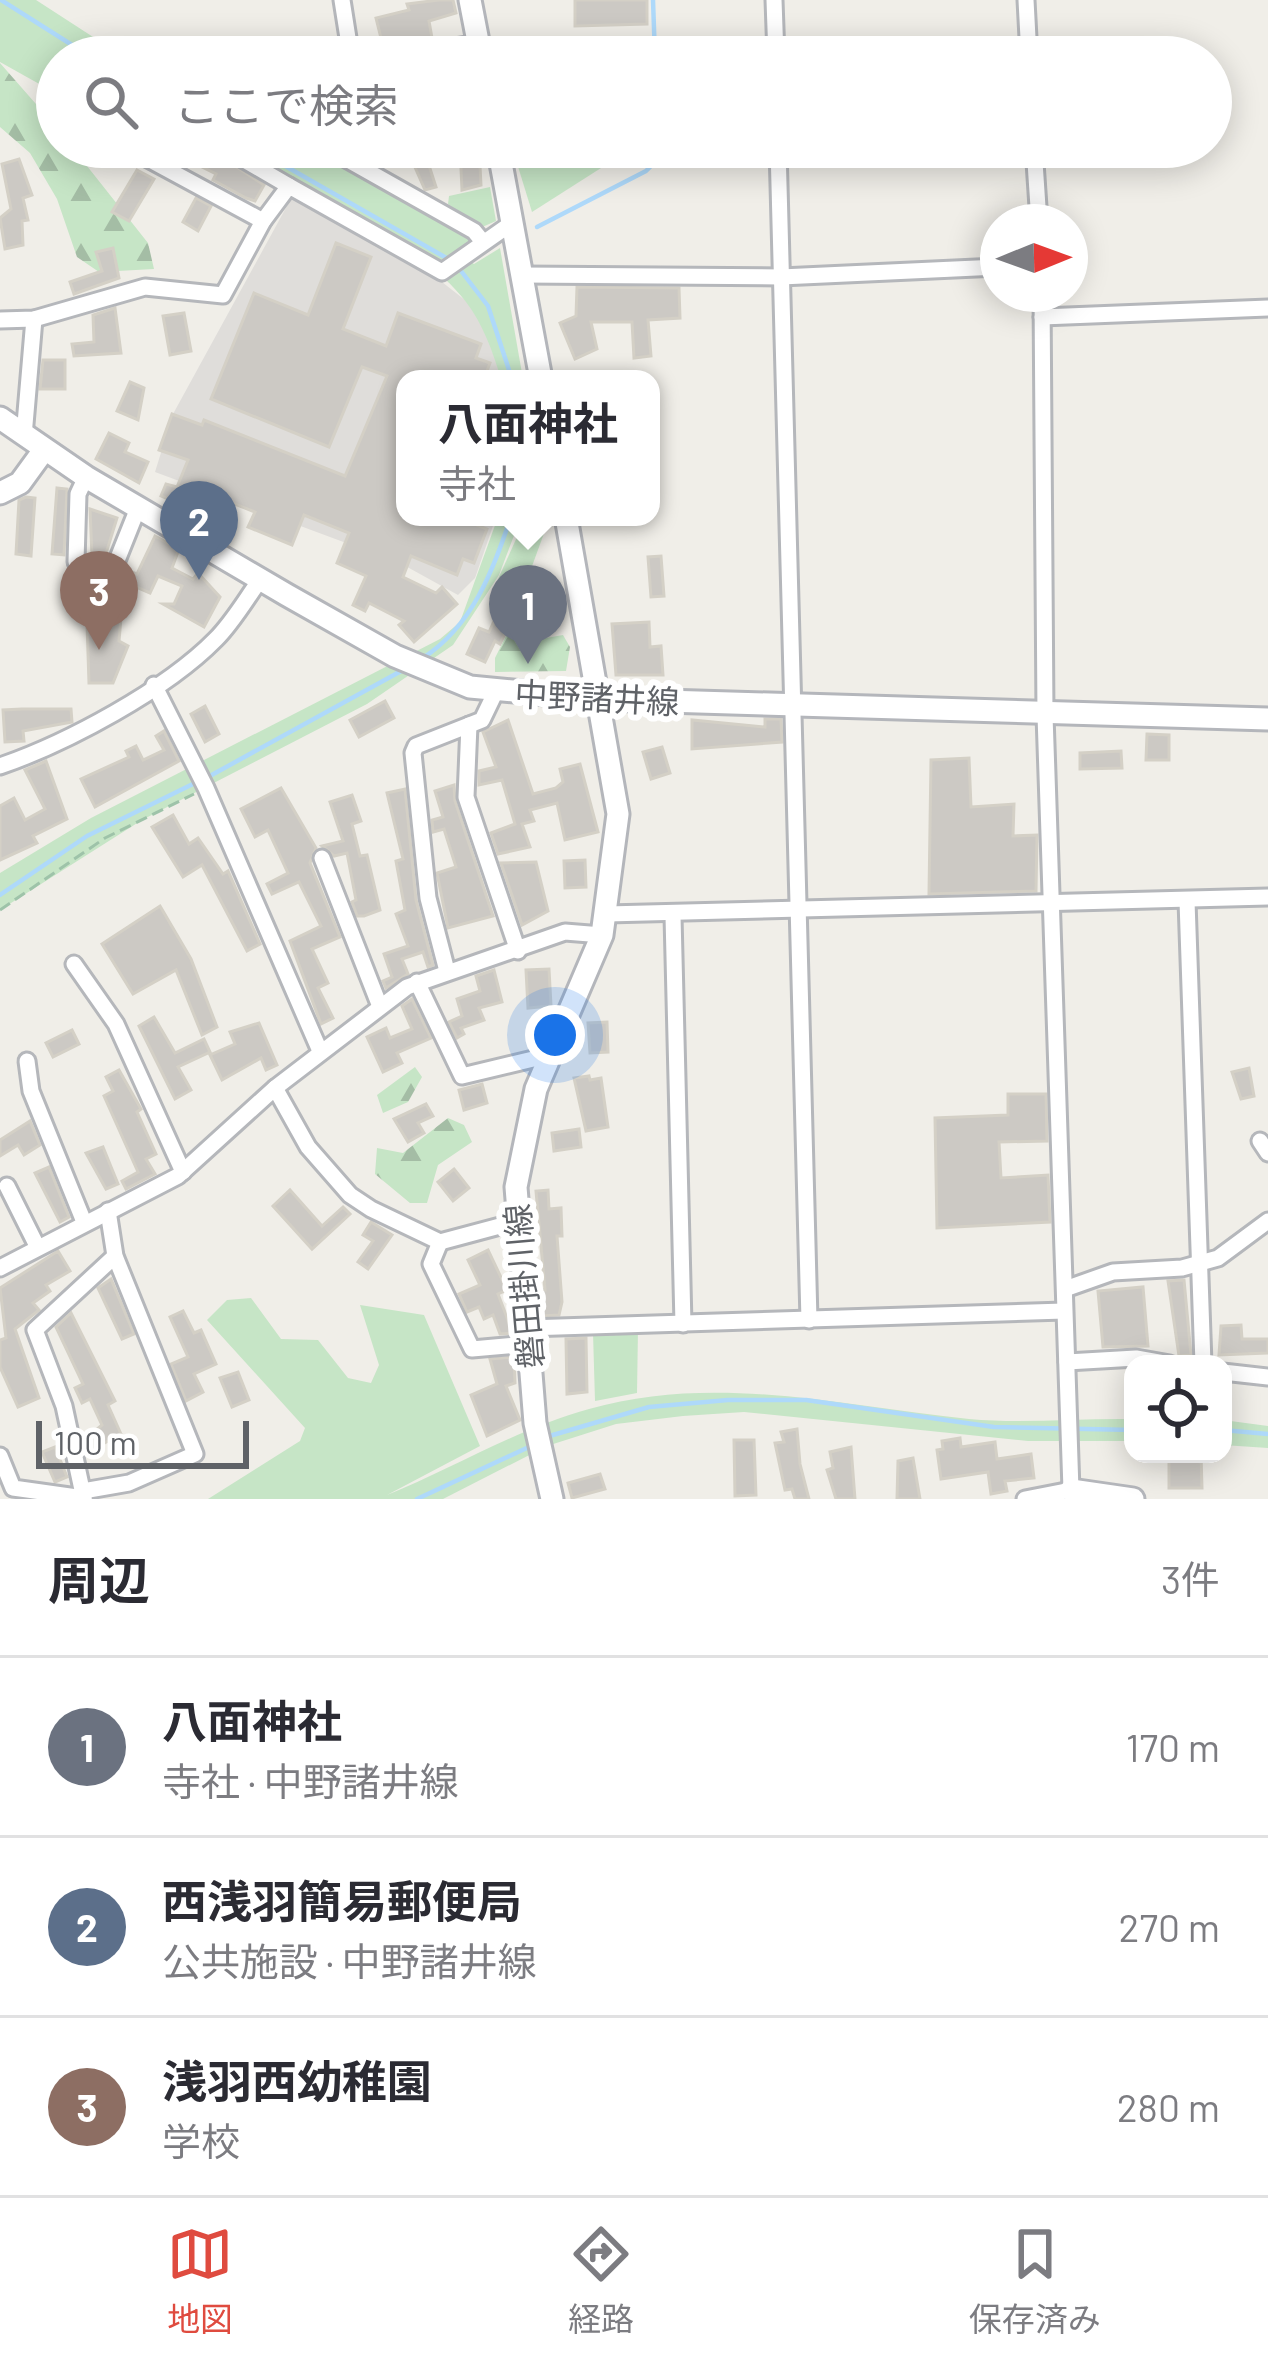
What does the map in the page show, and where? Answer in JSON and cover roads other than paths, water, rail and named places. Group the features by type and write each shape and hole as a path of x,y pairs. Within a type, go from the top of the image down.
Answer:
{"main road":[{"path":"470,0 476,36"},
{"path":"502,168 539,370"},
{"name":"中野諸井線","path":"0,418 86,477 395,656 442,678 495,693 1268,719"},
{"path":"0,493 20,483 44,450"},
{"name":"磐田掛川線","path":"552,1499 535,1423 515,1222 524,1131 604,925 618,814 568,526"},
{"path":"1071,1490 1133,1499"}],"street":[{"path":"342,0 348,36"},
{"path":"775,0 776,36"},
{"path":"1026,0 1028,36"},
{"path":"165,168 263,220"},
{"path":"258,168 442,272 512,223"},
{"path":"363,168 475,231 483,242"},
{"path":"778,168 809,1320"},
{"path":"1035,168 1038,204"},
{"path":"0,320 34,319 146,287 223,295 263,220 290,187"},
{"path":"522,275 781,277 980,268"},
{"path":"1042,317 1268,308"},
{"path":"1025,1499 1071,1490 1046,715 1042,312"},
{"path":"24,436 34,376 34,319"},
{"path":"76,562 78,494 86,477"},
{"path":"108,584 138,508"},
{"path":"0,766 48,747 187,666 219,636 260,580"},
{"path":"154,686 206,788 320,1051"},
{"path":"447,971 428,898 413,753 416,746 469,725 490,711 495,693"},
{"path":"469,725 466,797 518,951"},
{"path":"322,859 380,1004"},
{"path":"0,1268 183,1172 274,1088 380,1004 417,982 565,932 673,916 1268,897"},
{"path":"1187,901 1202,1355"},
{"path":"673,916 683,1324"},
{"path":"74,964 116,1024 183,1172"},
{"path":"417,982 462,1076 550,1055"},
{"path":"27,1061 32,1091 84,1222"},
{"path":"274,1088 308,1147 350,1195 440,1242 515,1222"},
{"path":"7,1186 37,1246"},
{"path":"0,1456 13,1488 84,1496 129,1483 195,1454 115,1256 108,1210"},
{"path":"1065,1289 1113,1272 1218,1258 1268,1221"},
{"path":"440,1242 431,1264 472,1349 528,1336 683,1324 1064,1311"},
{"path":"84,1496 64,1406 35,1330 115,1256"},
{"path":"1067,1362 1124,1359"},
{"path":"1232,1373 1268,1377"}],"waterway":[{"path":"1,0 58,36"},
{"path":"653,0 654,36"},
{"path":"289,168 450,260"},
{"path":"537,227 649,168"},
{"path":"458,267 488,306 509,370"},
{"path":"423,658 468,613 508,526"},
{"path":"208,777 403,670"},
{"path":"0,895 87,836 197,782"},
{"path":"546,1437 649,1407 728,1400 806,1400 994,1427 1124,1430"},
{"path":"1232,1431 1268,1434"},
{"path":"417,1499 531,1446"}],"place":[{"name":"西浅羽簡易郵便局","path":"199,580"},
{"name":"浅羽西幼稚園","path":"99,650"},
{"name":"八面神社","path":"528,664"}]}
